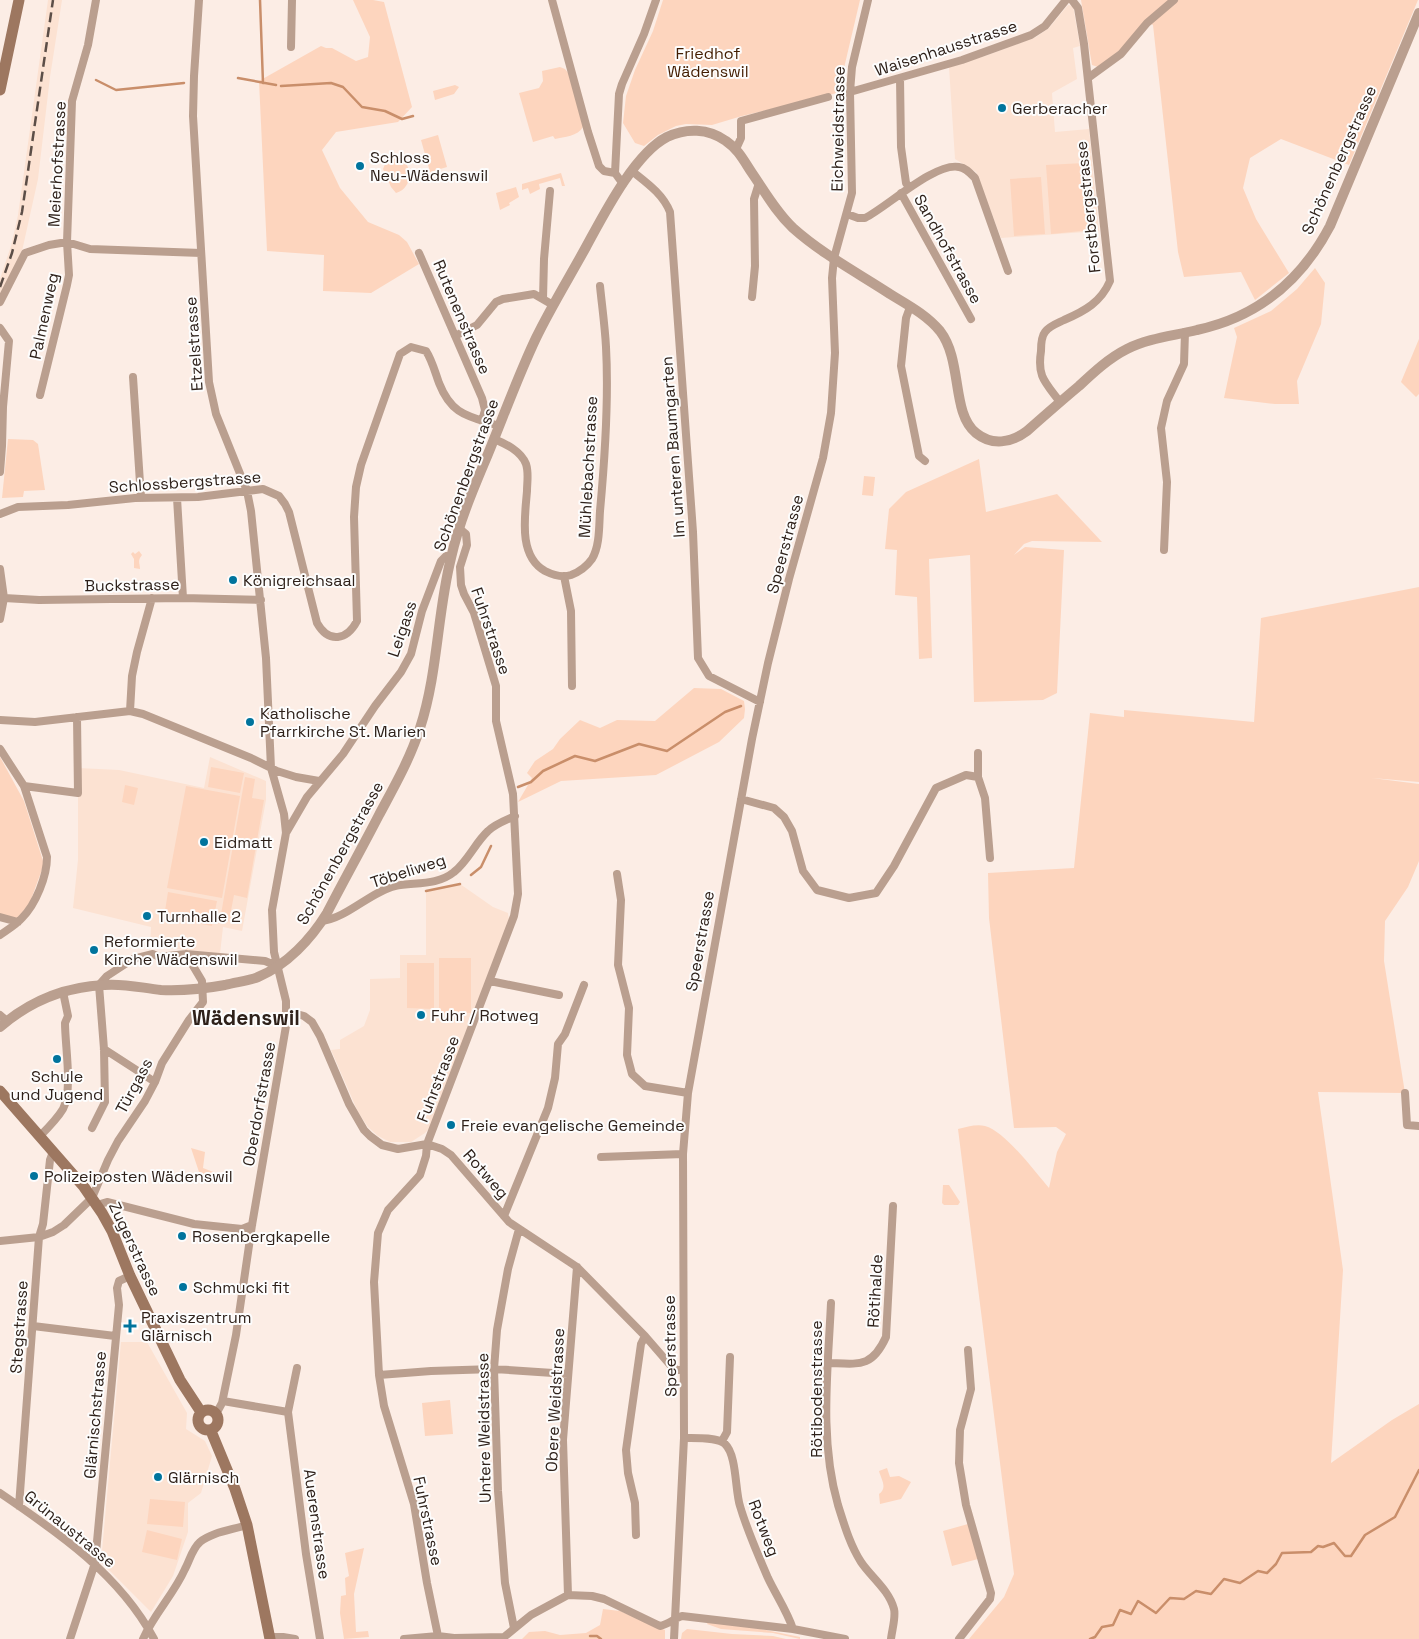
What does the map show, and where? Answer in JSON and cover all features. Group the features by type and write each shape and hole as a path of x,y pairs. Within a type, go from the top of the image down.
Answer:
{"main road":[{"path":"0,90 19,0"},
{"name":"Zugerstrasse","path":"0,1091 95,1202 112,1231 130,1276 180,1380 201,1412 198,1418 199,1425 204,1430 211,1430 247,1525 270,1638"},
{"path":"201,1412 211,1410 216,1414 218,1424 211,1430"}],"street":[{"name":"Meierhofstrasse","path":"67,242 72,101 88,45 96,0"},
{"name":"Etzelstrasse","path":"199,0 193,116 208,382 216,414 247,491 251,511 266,658 271,768"},
{"path":"292,0 292,47"},
{"path":"552,0 599,166 604,171 615,173"},
{"path":"623,184 615,173 620,94 622,84 656,0"},
{"name":"Eichweidstrasse","path":"834,258 852,193 850,92 852,67 868,0"},
{"name":"Waisenhausstrasse","path":"850,92 962,60 1031,35 1045,26 1066,0"},
{"name":"Forstbergstrasse","path":"1060,402 1041,376 1039,370 1042,338 1045,331 1051,326 1100,300 1110,281 1084,44 1078,8 1072,0"},
{"path":"1088,78 1121,54 1147,23 1174,0"},
{"name":"Schönenbergstrasse","path":"2,1021 35,1002 63,992 99,985 162,990 203,990 251,979 277,966 301,946 322,920 400,777 415,744 432,683 442,602 451,556 526,358 553,305 623,184 632,171 661,141 686,131 700,131 713,134 725,140 736,149 784,220 834,258 932,322 947,341 954,363 964,418 973,431 981,437 999,442 1017,438 1118,353 1144,342 1230,321 1258,307 1292,280 1311,258 1322,241 1336,212 1419,13"},
{"path":"900,78 901,146 906,183 909,188"},
{"path":"736,149 741,138 741,121 828,97"},
{"path":"846,214 865,218 909,188 940,171 958,166 969,171 975,178 1008,271"},
{"name":"Im unteren Baumgarten","path":"632,171 660,195 670,212 693,532 698,658 709,676 760,702"},
{"path":"752,298 754,199 759,183"},
{"path":"543,299 544,259 550,191"},
{"name":"Sandhofstrasse","path":"901,193 971,319"},
{"path":"0,302 25,253 48,245 67,242 90,249 201,253"},
{"name":"Palmenweg","path":"40,395 69,275 67,242"},
{"name":"Rutenenstrasse","path":"419,253 482,398 485,410 482,421"},
{"name":"Speerstrasse","path":"675,1635 684,1438 683,1154 688,1093 760,702 790,579 823,458 831,413 836,353 832,287 834,258"},
{"name":"Mühlebachstrasse","path":"564,576 579,571 586,566 596,548 603,482 606,426 606,346 600,286"},
{"path":"455,336 477,326 492,306 503,299 534,294 553,305"},
{"path":"910,307 906,318 901,366 920,456 925,460"},
{"path":"0,328 9,341 2,408 0,472"},
{"path":"1164,550 1167,482 1161,428 1167,401 1184,364 1185,332"},
{"name":"Schlossbergstrasse","path":"0,514 18,507 68,505 141,498 177,498 262,489 269,490 279,496 285,504 292,524 317,623 326,634 335,637 343,636 352,630 357,621 354,517 356,487 361,464 400,354 411,347 426,351 448,403 462,413 499,426"},
{"path":"133,378 141,498"},
{"path":"494,439 518,453 526,465 528,472 525,509 526,542 529,553 534,562 541,568 556,575 564,576 571,611 572,686"},
{"path":"177,498 183,598"},
{"name":"Fuhrstrasse","path":"438,1636 414,1504 384,1406 379,1375 374,1282 378,1233 388,1210 420,1175 426,1156 427,1144 514,916 518,894 515,816 509,775 496,722 496,686 474,613 461,585 460,567 468,540 466,534 460,530"},
{"name":"Leigass","path":"286,832 319,781 343,754 404,666 411,654 422,611 441,561 446,556 451,556"},
{"path":"0,569 4,598 0,618"},
{"name":"Buckstrasse","path":"4,598 66,600 183,598 261,600"},
{"path":"130,711 135,660 152,598"},
{"path":"0,720 35,722 130,711 153,718 271,768 296,777 319,781"},
{"path":"24,786 78,793 77,718"},
{"path":"0,749 24,786 47,857 47,865 38,892 26,914 0,935"},
{"path":"978,753 978,777 985,798 990,858"},
{"name":"Oberdorfstrasse","path":"216,1414 223,1401 236,1335 252,1225 281,1057 286,1011 286,1001 277,966 272,934 272,910 286,832 284,814 271,768"},
{"path":"741,799 774,808 784,817 792,831 803,871 817,890 849,898 876,893 894,866 936,788 966,775 978,777"},
{"name":"Töbeliweg","path":"322,920 336,917 378,893 395,886 428,882 445,877 454,872 488,830 515,816"},
{"path":"617,874 622,900 618,965 628,1008 627,1055 632,1074 645,1086 688,1093"},
{"path":"0,917 18,922"},
{"path":"92,1128 105,1102 104,1049 99,985 107,976 133,959 153,954 159,956 186,954 264,961 277,966"},
{"path":"186,954 202,981 203,990"},
{"path":"490,981 559,995"},
{"path":"504,1216 548,1108 555,1078 558,1044 565,1034 584,985"},
{"name":"Türgass","path":"95,1202 111,1154 156,1082 162,1063 189,1020 203,1002 203,990"},
{"path":"40,1136 54,1122 67,1098 65,1023 68,1016 63,992"},
{"path":"286,1011 304,1016 312,1022 320,1036 349,1104 364,1130 370,1136 382,1145 398,1149 427,1144"},
{"path":"104,1049 156,1082"},
{"path":"1404,1093 1406,1125 1419,1126"},
{"name":"Rotweg","path":"427,1144 442,1149 451,1155 504,1216 519,1229 578,1267 645,1336 671,1366 677,1370 683,1370"},
{"name":"Stegstrasse","path":"18,1506 39,1237 43,1224 50,1160 53,1152"},
{"path":"601,1157 683,1154"},
{"path":"0,1241 39,1237 52,1232 95,1202 107,1202 194,1224 242,1229 252,1225"},
{"name":"Rötihalde","path":"828,1363 857,1364 870,1360 881,1349 886,1337 893,1206"},
{"name":"Untere Weidstrasse","path":"514,1628 503,1565 498,1491 494,1369 497,1330 508,1269 519,1229"},
{"name":"Obere Weidstrasse","path":"568,1595 563,1440 578,1267"},
{"name":"Glärnischstrasse","path":"70,1639 95,1563 119,1305 118,1284 119,1281 130,1276"},
{"name":"Rötibodenstrasse","path":"831,1303 826,1433 829,1464 847,1534 861,1562 884,1590 894,1609 892,1639"},
{"path":"33,1326 115,1336"},
{"path":"636,1535 635,1503 628,1473 626,1450 641,1344 645,1336"},
{"path":"959,1639 990,1599 991,1593 966,1505 959,1463 960,1430 971,1388 968,1350"},
{"path":"684,1438 722,1441 727,1432 730,1357"},
{"name":"Auerenstrasse","path":"297,1368 288,1412 306,1554 320,1639"},
{"path":"379,1375 494,1369 568,1374"},
{"path":"223,1401 288,1412"},
{"name":"Rotweg","path":"722,1441 728,1447 732,1456 739,1505 769,1579 788,1614 793,1630"},
{"name":"Grünaustrasse","path":"0,1493 95,1563 126,1596 154,1639"},
{"path":"143,1639 148,1628 176,1588 194,1549 199,1543 205,1538 247,1525"},
{"path":"404,1639 438,1636 454,1638 493,1636 504,1638 531,1615 568,1595 592,1596 604,1599 660,1626 669,1624 675,1618 682,1616 793,1630 845,1639"},
{"path":"270,1638 283,1637 295,1639"}],"shaded area":[{"path":"48,0 62,0 50,77 38,179 22,251 0,296 0,279 11,246 18,215"},
{"name":"Gerberacher","path":"1068,5 1073,6 1080,46 1073,48 1077,79 1052,93 1055,132 1089,129 1099,231 1001,238 976,172 955,159 949,67 1036,37 1049,28"},
{"name":"Eidmatt","path":"210,757 266,781 266,800 242,931 223,927 220,954 150,946 151,927 73,908 78,860 78,768 119,770 204,788"},
{"name":"Fuhr / Rotweg","path":"460,884 493,907 508,913 509,920 429,1129 411,1142 390,1142 378,1136 368,1127 358,1112 331,1050 340,1049 340,1040 364,1026 370,1010 370,979 400,978 400,955 426,955 426,891"},
{"name":"Glärnisch","path":"121,1342 147,1342 187,1413 186,1429 205,1441 212,1456 201,1493 188,1503 188,1532 173,1576 151,1612 101,1562"}],"green space":[{"path":"353,0 384,2 412,107 398,122 336,132 322,150 340,188 368,222 399,235 407,242 419,264 371,293 323,291 324,255 267,251 259,81 321,46 332,48 356,61 368,57 370,37"},
{"name":"Friedhof Wädenswil","path":"663,0 860,0 844,68 841,92 712,125 686,124 676,126 658,135 644,146 635,143 623,123 626,96 635,70 653,31"},
{"path":"1081,0 1418,0 1349,165 1281,139 1250,158 1243,188 1256,219 1289,273 1255,300 1241,272 1184,277 1178,252 1153,25 1145,21 1120,50 1098,67 1092,65"},
{"path":"560,67 565,69 570,75 583,127 570,136 555,139 553,136 533,142 519,93 539,88 543,81 542,71"},
{"path":"455,85 459,87 454,94 435,100 433,91"},
{"path":"438,135 447,167 430,172 421,140"},
{"path":"1083,141 1086,141 1092,230 1051,234 1046,165 1084,163"},
{"path":"396,158 406,164 410,175 406,186 396,193 391,187 383,169 386,162"},
{"path":"561,173 565,186 562,186 560,178 539,184 540,189 530,194 528,188 522,190 522,184"},
{"path":"1041,177 1045,234 1014,236 1010,179"},
{"path":"516,187 519,197 509,203 510,205 500,210 496,193"},
{"path":"1315,268 1325,283 1321,324 1297,381 1299,404 1275,404 1224,398 1237,337 1234,328 1271,311 1297,289"},
{"path":"1419,339 1419,394 1416,397 1401,382"},
{"path":"8,439 33,440 38,444 45,490 24,491 23,497 2,498"},
{"path":"979,459 986,512 1057,494 1102,542 1032,541 1024,544 1014,555 1025,547 1064,550 1057,693 1043,700 974,702 970,555 929,559 932,658 919,659 917,597 895,595 897,550 885,549 889,509 906,492"},
{"path":"864,476 875,477 873,496 862,495"},
{"path":"139,551 142,555 139,560 140,569 134,568 134,559 131,554"},
{"path":"1419,587 1419,782 1372,778 1419,784 1419,861 1408,887 1385,921 1384,961 1405,1093 1318,1092 1343,1270 1331,1463 1392,1420 1419,1404 1419,1639 969,1639 1004,1597 1014,1574 958,1129 978,1125 993,1129 1019,1153 1049,1188 1057,1152 1066,1134 1056,1127 1014,1128 989,918 988,873 1074,868 1090,713 1124,717 1124,710 1254,722 1261,618"},
{"path":"694,688 721,689 744,701 744,718 719,742 656,775 561,781 518,802 532,778 527,773 535,761 553,749 560,739 580,720 600,728 617,720 655,721"},
{"path":"0,757 24,801 44,864 29,905 16,919 0,915"},
{"path":"211,767 244,773 240,793 208,787"},
{"path":"245,777 255,779 252,798 264,800 247,898 234,895 229,921 220,920"},
{"path":"125,785 138,788 134,805 122,802"},
{"name":"Eidmatt","path":"186,786 240,796 222,898 167,888"},
{"path":"168,892 217,901 212,926 164,917"},
{"path":"439,958 471,958 471,1013 439,1013"},
{"path":"407,963 434,963 434,1009 407,1008"},
{"path":"191,1148 205,1152 203,1168 221,1175 218,1181 199,1172"},
{"path":"943,1185 949,1185 960,1202 958,1205 944,1205 942,1203"},
{"path":"450,1400 453,1434 425,1436 422,1403"},
{"path":"887,1468 890,1477 899,1476 911,1482 901,1499 880,1504 879,1494 882,1492 883,1486 879,1471"},
{"path":"150,1499 185,1502 183,1527 147,1524"},
{"path":"968,1524 978,1559 952,1566 943,1531"},
{"path":"147,1530 182,1539 177,1560 142,1552"},
{"path":"364,1548 354,1594 356,1632 368,1631 369,1637 344,1639 340,1613 341,1596 346,1595 345,1578 349,1576 345,1553"},
{"path":"603,1609 620,1611 665,1630 665,1639 522,1639 529,1632 545,1631 560,1635 586,1633 600,1625"},
{"path":"708,1622 751,1627 800,1637 800,1639 773,1633 721,1629 707,1624"},
{"path":"687,1629 773,1636 786,1639 681,1639 682,1633"}],"waterway":[{"path":"260,0 263,83"},
{"path":"238,78 276,85"},
{"path":"96,80 116,90 184,83"},
{"path":"281,86 331,83 343,87 362,107 385,111 402,119 413,116"},
{"path":"518,787 531,782 543,771 575,756 595,761 639,744 667,751 725,712 741,706"},
{"path":"471,875 481,867 491,846"},
{"path":"426,891 460,884"},
{"path":"1090,1639 1095,1637 1102,1627 1113,1625 1120,1610 1131,1614 1138,1601 1156,1613 1170,1598 1184,1599 1196,1591 1211,1594 1224,1579 1240,1583 1258,1571 1267,1573 1276,1564 1282,1553 1311,1552 1318,1546 1323,1547 1334,1543 1345,1556 1351,1556 1365,1535 1395,1517 1419,1470"},
{"path":"590,1636 597,1636 601,1639"}],"railway":[{"path":"0,287 12,253 22,212 53,0"}],"place":[{"name":"Gerberacher","path":"1002,108"},
{"name":"Schloss Neu-Wädenswil","path":"360,166"},
{"name":"Königreichsaal","path":"233,580"},
{"name":"Katholische Pfarrkirche St. Marien","path":"250,722"},
{"name":"Eidmatt","path":"204,842"},
{"name":"Turnhalle 2","path":"147,916"},
{"name":"Reformierte Kirche Wädenswil","path":"94,950"},
{"name":"Fuhr / Rotweg","path":"421,1015"},
{"name":"Schule und Jugend","path":"57,1059"},
{"name":"Freie evangelische Gemeinde","path":"451,1125"},
{"name":"Polizeiposten Wädenswil","path":"34,1176"},
{"name":"Rosenbergkapelle","path":"182,1236"},
{"name":"Schmucki fit","path":"183,1287"},
{"name":"Praxiszentrum Glärnisch","path":"130,1326"},
{"name":"Glärnisch","path":"158,1477"}],"district":[{"name":"Wädenswil","path":"246,1017"}]}
